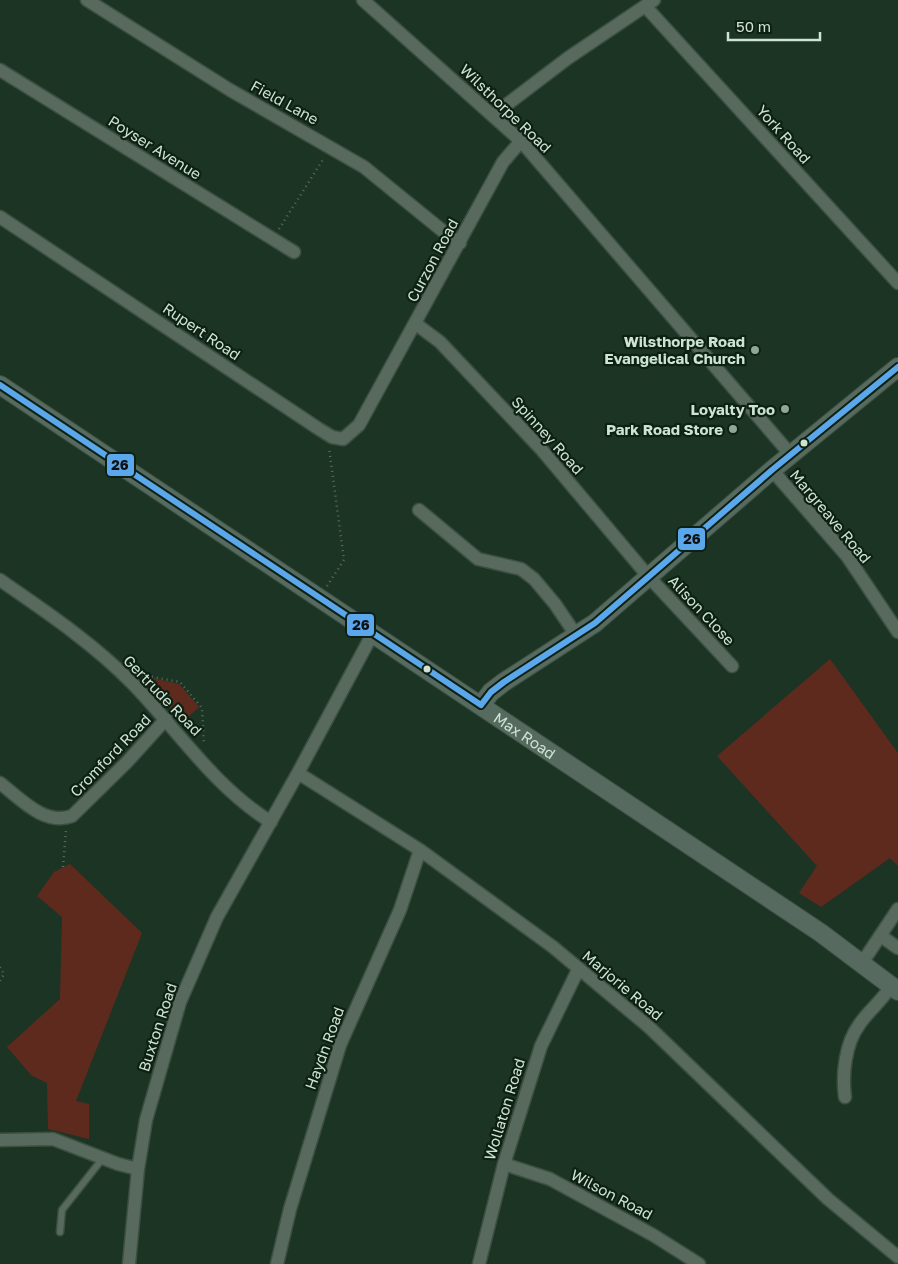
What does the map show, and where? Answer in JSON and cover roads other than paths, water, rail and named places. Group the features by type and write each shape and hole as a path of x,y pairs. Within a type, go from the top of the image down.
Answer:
{"street":[{"name":"Field Lane","path":"87,0 230,90 331,146 364,167 460,243"},
{"name":"Wilsthorpe Road","path":"363,0 521,141 791,455"},
{"path":"493,116 568,58 650,3"},
{"name":"York Road","path":"650,3 898,284"},
{"name":"Poyser Avenue","path":"0,70 294,252"},
{"name":"Curzon Road","path":"375,397 503,162 521,141"},
{"name":"Rupert Road","path":"0,217 332,437 343,439 359,425 375,397"},
{"name":"Spinney Road","path":"416,324 440,342 541,449 648,576"},
{"path":"481,705 491,692 504,682 601,618 772,470 898,367"},
{"name":"Max Road","path":"0,385 821,933 895,989"},
{"name":"Margreave Road","path":"772,470 847,556 898,632"},
{"path":"419,510 478,559 521,569 534,580 555,604 576,635"},
{"name":"Alison Close","path":"648,576 732,666"},
{"name":"Gertrude Road","path":"0,580 85,642 118,670 250,810 271,822"},
{"name":"Buxton Road","path":"129,1264 138,1169 146,1120 180,1002 217,918 298,773 372,633"},
{"name":"Cromford Road","path":"0,783 45,817 53,820 67,818 78,812 166,719"},
{"name":"Marjorie Road","path":"298,773 420,850 553,947 578,970 649,1027 828,1198 898,1257"},
{"name":"Haydn Road","path":"277,1264 290,1209 340,1044 400,910 420,850"},
{"path":"862,963 898,909"},
{"path":"881,936 898,948"},
{"name":"Wollaton Road","path":"479,1264 504,1164 541,1046 578,970"},
{"path":"845,1097 844,1078 848,1036 895,989"},
{"path":"0,1140 52,1139 138,1169"},
{"name":"Wilson Road","path":"504,1164 550,1179 653,1235 699,1264"}],"lane":[{"path":"60,1232 62,1210 103,1158"}],"place":[{"name":"Wilsthorpe Road Evangelical Church","path":"755,350"},
{"name":"Loyalty Too","path":"785,409"},
{"name":"Park Road Store","path":"733,429"}]}
